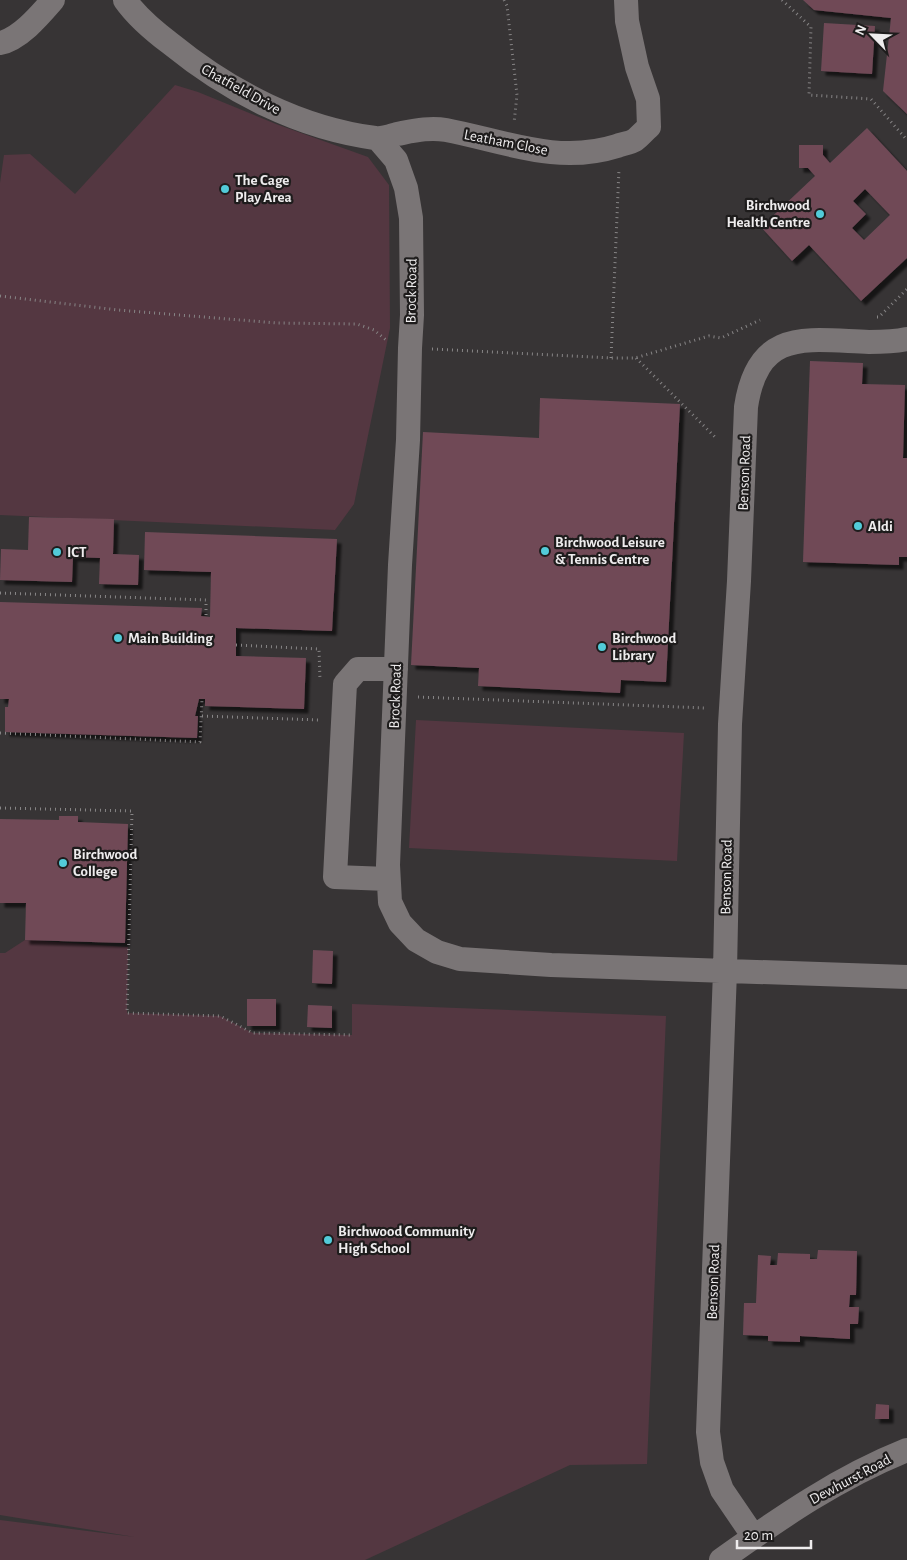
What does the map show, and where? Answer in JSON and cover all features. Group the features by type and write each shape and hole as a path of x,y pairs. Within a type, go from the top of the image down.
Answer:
{"street":[{"path":"0,43 8,41 38,18 53,0"},
{"name":"Chatfield Drive","path":"125,0 159,34 190,60 258,102 301,121 339,132 378,139"},
{"name":"Leatham Close","path":"378,139 418,129 444,130 510,146 563,153 600,151 634,140 649,127 648,99 635,58 627,22 626,0"},
{"name":"Brock Road","path":"378,139 396,160 406,188 412,218 412,314 408,440 396,669 388,878 390,902 400,924 416,940 437,952 460,959 550,966 907,977"},
{"name":"Benson Road","path":"754,1537 722,1490 712,1462 708,1432 725,971 726,830 741,545 746,406 754,374 772,352 782,346 795,341 809,339 889,342 907,339"},
{"path":"388,878 335,877 345,684 358,670 396,669"},
{"name":"Dewhurst Road","path":"721,1560 803,1504 841,1481 881,1460 907,1450"}],"path":[{"path":"504,0 507,6 518,95 510,146"},
{"path":"782,0 811,27 809,95 870,98 907,140"},
{"path":"611,358 620,144"},
{"path":"872,317 879,317 907,289"},
{"path":"0,296 118,310 257,321 357,324 374,330 396,348 611,358 635,358 708,336 721,338 760,320"},
{"path":"635,358 717,439"},
{"path":"0,593 206,600 206,616"},
{"path":"236,645 319,649 321,685"},
{"path":"410,697 731,709"},
{"path":"0,733 200,742 202,699"},
{"path":"202,716 319,720 320,711"},
{"path":"0,808 132,811 127,1013 220,1016 253,1033 352,1035"}],"shaded area":[{"path":"175,85 368,157 389,185 390,328 354,504 335,530 0,515 0,183 4,155 30,154 75,194"},
{"path":"416,720 684,733 677,861 409,848"},
{"name":"Birchwood Community High School","path":"25,940 128,947 127,1013 220,1016 253,1033 352,1035 352,1004 666,1016 647,1464 570,1465 365,1560 0,1560 0,1520 135,1537 0,1515 0,953 5,953"}],"building":[{"path":"803,0 907,0 907,114 883,91 891,18 814,10"},
{"path":"824,23 875,26 872,74 821,71"},
{"name":"Birchwood Health Centre","path":"867,128 907,171 907,258 861,301 809,245 792,261 761,227 815,176 808,168 799,168 799,145 823,145 823,155 830,163","holes":["865,189 890,215 864,240 852,228 866,214 853,201"]},
{"path":"810,361 863,363 862,384 905,385 903,458 907,458 907,557 899,557 899,565 803,562"},
{"name":"Birchwood Leisure & Tennis Centre","path":"540,398 680,404 666,682 621,680 620,693 478,686 479,668 411,665 423,432 539,438"},
{"name":"ICT","path":"29,517 114,519 113,554 139,555 138,585 99,584 100,558 73,557 72,582 0,580 1,549 28,550"},
{"name":"Main Building","path":"145,532 337,539 332,631 236,628 236,656 306,658 304,709 205,706 205,699 199,699 195,716 198,716 197,738 5,732 5,707 8,707 9,699 0,699 0,602 202,608 201,616 210,617 211,572 144,570"},
{"name":"Birchwood College","path":"59,816 78,816 78,822 128,824 125,943 25,940 26,903 0,903 0,819 59,820"},
{"path":"313,950 333,951 332,984 312,983"},
{"path":"247,999 276,999 276,1026 247,1026"},
{"path":"308,1005 332,1006 332,1028 307,1027"},
{"path":"818,1250 857,1251 856,1295 850,1295 849,1307 859,1307 858,1324 850,1324 850,1339 800,1336 800,1342 768,1341 768,1336 743,1335 744,1303 756,1303 758,1255 771,1256 770,1265 777,1265 778,1253 810,1254 810,1259 817,1259"},
{"path":"876,1404 889,1405 889,1419 875,1419"}],"place":[{"name":"The Cage Play Area","path":"225,189"},
{"name":"Birchwood Health Centre","path":"820,214"},
{"name":"Aldi","path":"858,526"},
{"name":"Birchwood Leisure & Tennis Centre","path":"545,551"},
{"name":"ICT","path":"57,552"},
{"name":"Main Building","path":"118,638"},
{"name":"Birchwood Library","path":"602,647"},
{"name":"Birchwood College","path":"63,863"},
{"name":"Birchwood Community High School","path":"328,1240"}]}
